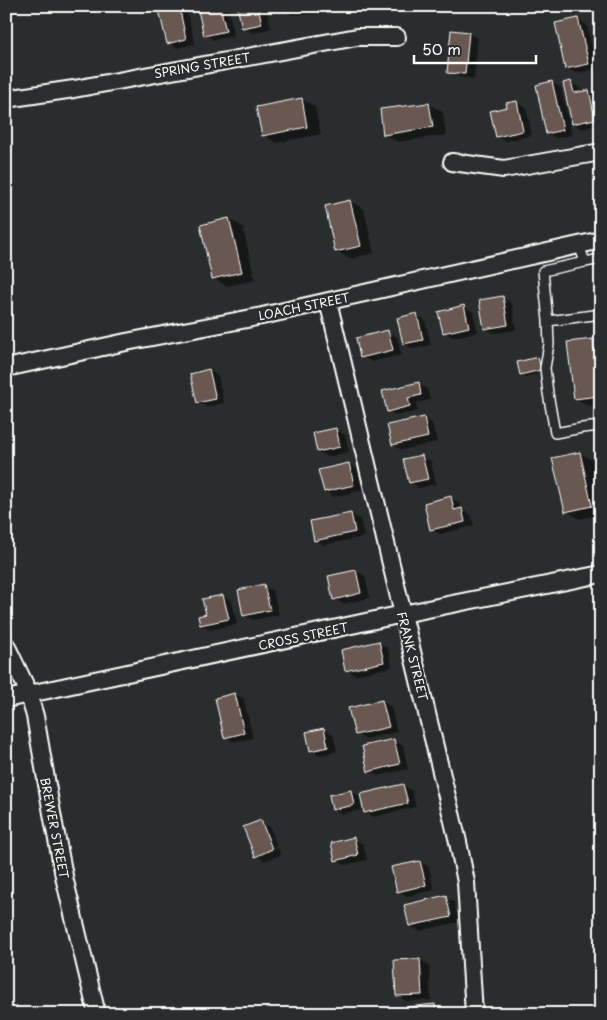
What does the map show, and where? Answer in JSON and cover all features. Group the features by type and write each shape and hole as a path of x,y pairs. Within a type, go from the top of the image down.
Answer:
{"street":[{"name":"SPRING STREET","path":"6,99 74,89 357,37 397,37"},
{"path":"452,162 504,169 601,152"},
{"name":"LOACH STREET","path":"6,368 126,342 262,316 601,240"},
{"name":"FRANK STREET","path":"328,301 458,842 466,882 474,1014"},
{"name":"CROSS STREET","path":"6,699 403,614 601,574"},
{"name":"BREWER STREET","path":"6,645 36,716 65,881 98,1014"}],"lane":[{"path":"579,244 584,262"},
{"path":"601,259 543,271 549,344 545,368 555,433 601,426"},
{"path":"548,321 601,314"}],"building":[{"path":"158,6 179,6 186,39 167,44"},
{"path":"197,6 220,6 226,31 204,36"},
{"path":"237,6 258,6 262,24 242,28"},
{"path":"281,6 309,6 309,10 282,11"},
{"path":"578,18 589,64 565,69 555,23"},
{"path":"451,30 469,32 465,74 447,73"},
{"path":"552,81 563,130 546,134 536,85"},
{"path":"571,81 574,93 589,90 595,119 572,124 563,83"},
{"path":"302,98 307,127 262,136 256,107"},
{"path":"517,101 523,131 496,137 490,111 507,107 506,103"},
{"path":"429,103 433,127 383,135 380,109"},
{"path":"350,200 361,246 335,252 325,206"},
{"path":"229,218 242,272 212,279 200,225"},
{"path":"503,296 508,325 484,329 479,300"},
{"path":"464,305 469,327 443,333 438,312"},
{"path":"417,313 423,340 403,344 397,318"},
{"path":"388,330 393,350 360,358 356,338"},
{"path":"593,339 594,349 601,348 601,387 598,387 599,396 574,399 567,342"},
{"path":"538,357 541,370 520,375 517,362"},
{"path":"209,369 216,399 197,403 190,374"},
{"path":"419,382 421,395 408,398 410,406 387,412 382,391"},
{"path":"424,417 428,437 392,445 387,425"},
{"path":"336,428 340,447 317,452 313,433"},
{"path":"580,452 592,506 565,512 552,458"},
{"path":"422,455 428,479 409,483 403,459"},
{"path":"349,463 354,485 324,492 318,470"},
{"path":"451,496 454,510 462,508 465,522 430,530 424,503"},
{"path":"351,513 355,532 314,541 310,521"},
{"path":"356,570 361,593 333,600 328,576"},
{"path":"264,584 270,610 243,616 238,590"},
{"path":"223,595 229,619 200,625 198,616 206,614 202,599"},
{"path":"379,641 384,662 345,671 341,650"},
{"path":"235,693 244,733 224,738 215,698"},
{"path":"382,700 389,727 355,735 348,708"},
{"path":"324,728 328,747 310,751 306,732"},
{"path":"394,739 400,764 368,772 362,746"},
{"path":"403,784 408,803 364,813 360,794"},
{"path":"351,790 354,805 332,810 329,795"},
{"path":"261,820 272,849 255,857 243,827"},
{"path":"354,837 358,855 335,861 331,843"},
{"path":"420,861 426,885 397,892 391,867"},
{"path":"446,895 451,917 409,926 404,905"},
{"path":"420,959 422,995 396,996 394,960"},
{"path":"435,1004 436,1014 409,1014 408,1007"}]}
